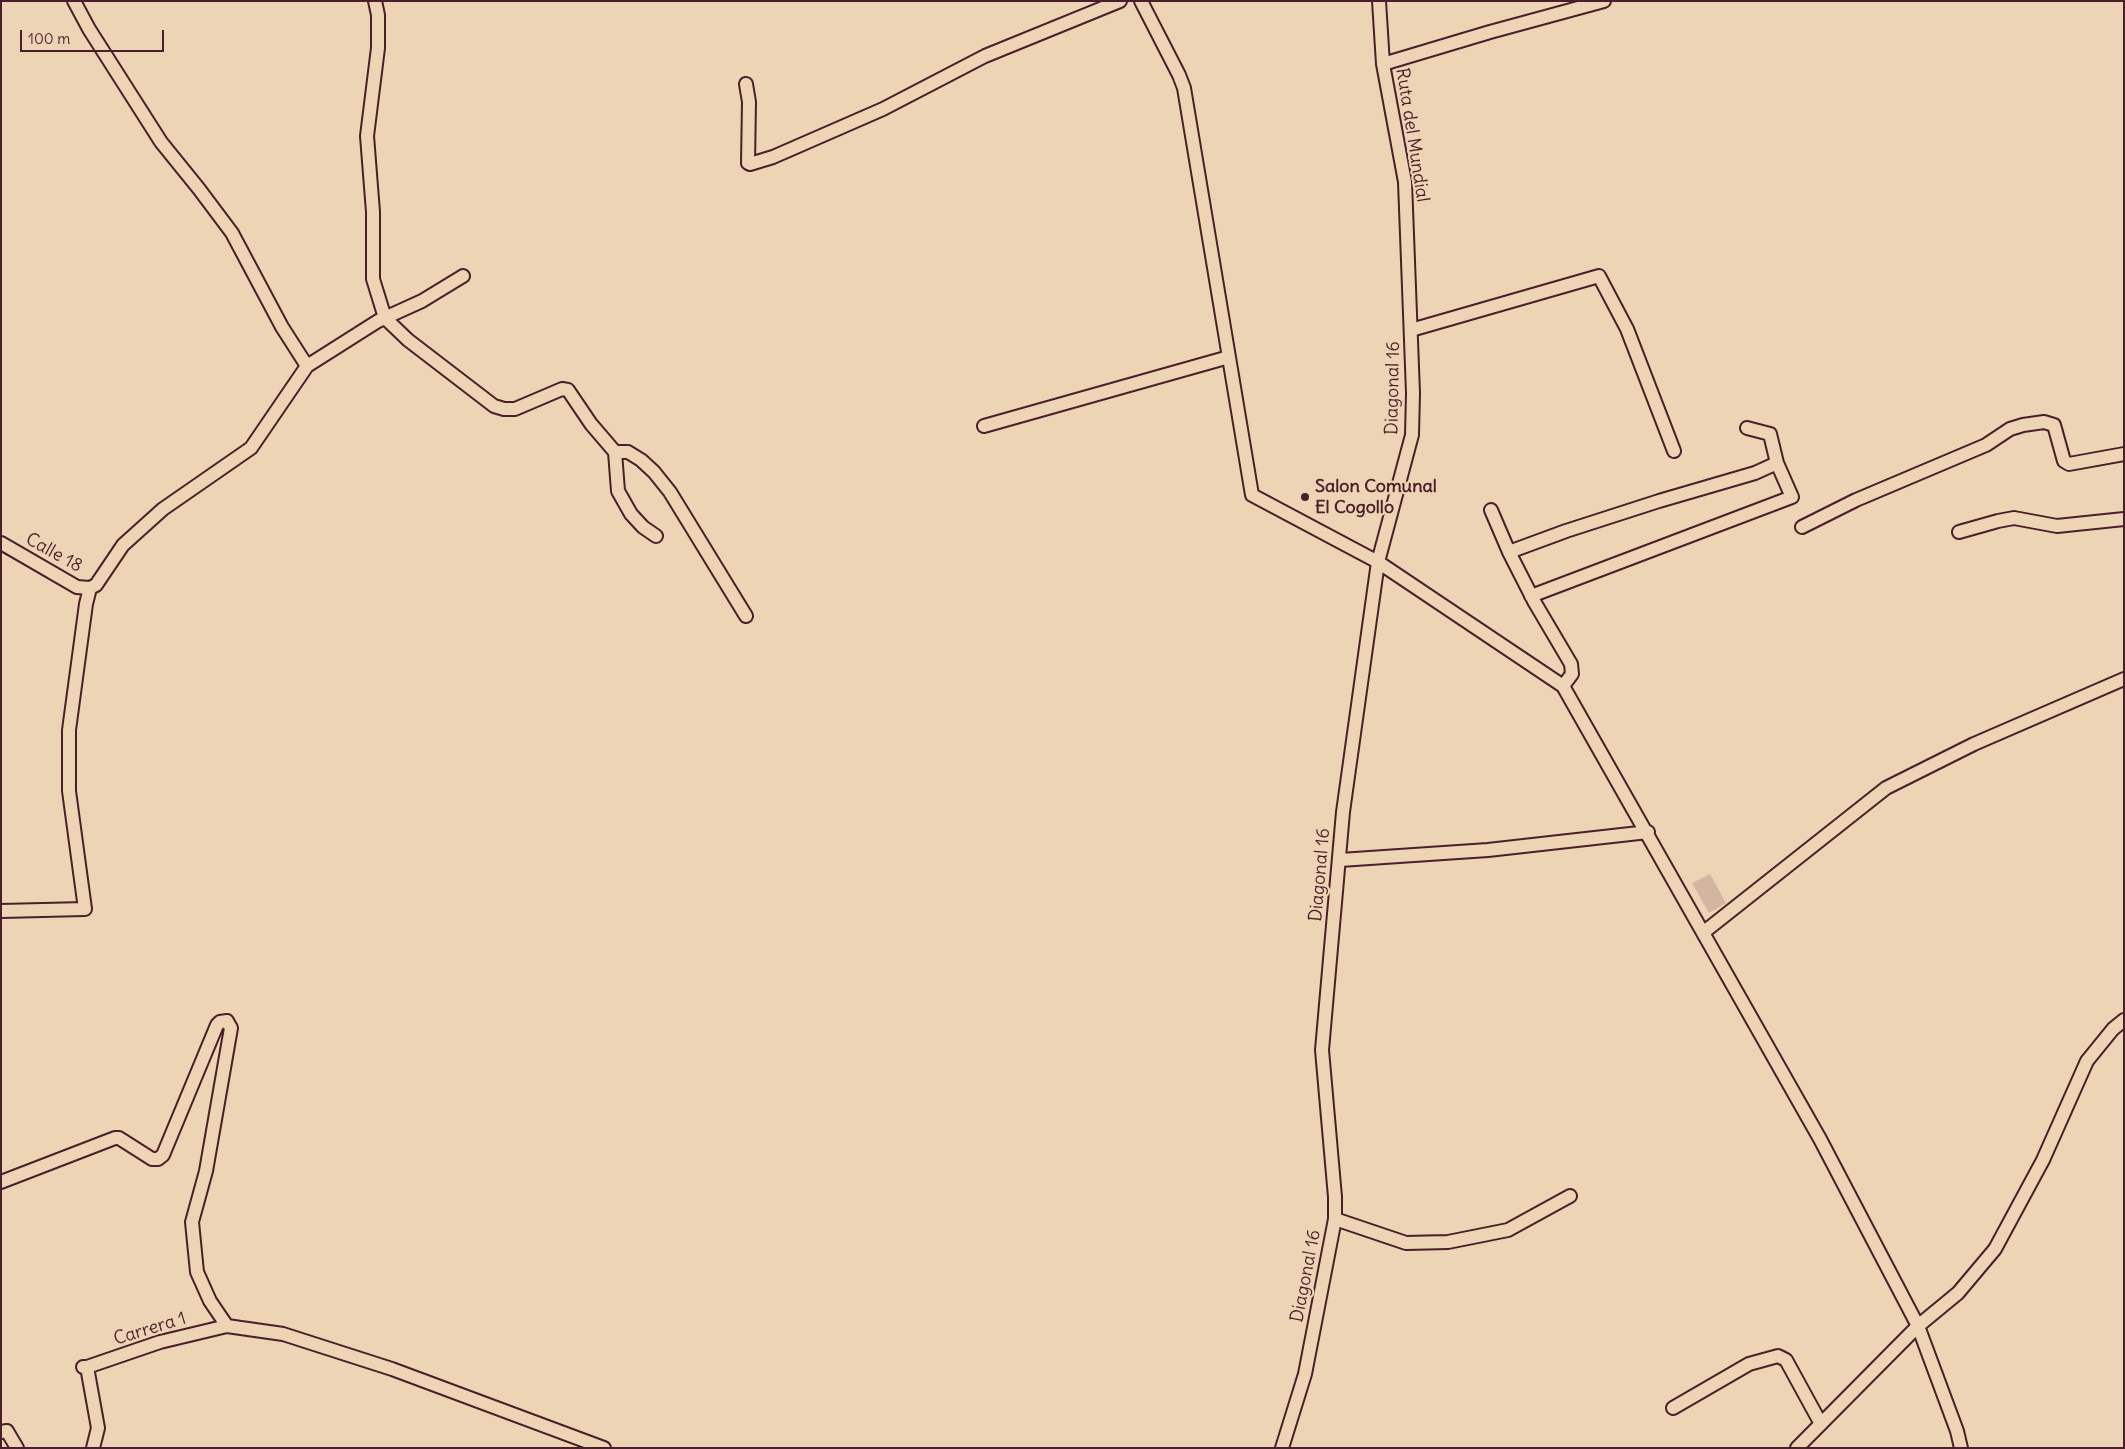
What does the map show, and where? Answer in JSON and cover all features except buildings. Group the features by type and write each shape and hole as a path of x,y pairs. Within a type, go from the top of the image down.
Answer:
{"street":[{"path":"74,1 89,29 161,142 200,189 232,234 282,327 307,366"},
{"path":"375,1 378,15 378,48 368,146 372,212 373,279 385,318 408,340 494,406 514,409 562,389 568,390 591,424 615,452 618,491 631,514 643,527 656,536"},
{"path":"746,84 749,102 748,162 750,164 773,157 883,109 985,56 1120,1"},
{"path":"1140,1 1184,88 1252,495 1378,562 1563,686 1648,832 1820,1139 1918,1326 1963,1447"},
{"name":"Ruta del Mundial","path":"1379,1 1383,64 1405,182 1410,305"},
{"path":"1383,64 1604,1"},
{"path":"1,911 85,909 69,791 69,730 80,638 90,588 96,585 123,545 163,508 250,448 307,366 385,318 422,301 464,276"},
{"path":"1411,330 1599,276 1626,329 1674,451"},
{"name":"Diagonal 16","path":"1282,1448 1305,1374 1335,1219 1335,1197 1322,1050 1343,812 1378,562 1412,435 1413,393 1410,305"},
{"path":"984,426 1229,357"},
{"path":"1802,527 1856,500 1986,445 2010,430 2023,425 2044,422 2054,425 2064,461 2069,464 2124,454"},
{"path":"1531,596 1792,496 1777,463 1770,434 1747,428"},
{"path":"615,452 628,452 642,460 670,492 746,616"},
{"path":"1509,552 1594,522 1755,473 1777,463"},
{"path":"1491,510 1531,596 1571,664 1572,674 1563,686"},
{"path":"1959,532 2014,518 2057,526 2124,519"},
{"name":"Calle 18","path":"1,543 77,587 90,588"},
{"path":"1704,932 1886,788 1974,744 2124,679"},
{"path":"1340,860 1488,850 1648,832"},
{"path":"1797,1448 1918,1326 1958,1293 1995,1249 2042,1160 2087,1061 2113,1029 2124,1020"},
{"path":"1,1182 115,1138 152,1159 158,1159 163,1155 217,1025 220,1022 227,1021 232,1028 206,1171 192,1222 197,1272 210,1301 227,1326 283,1334 392,1369 604,1448"},
{"path":"1335,1219 1406,1243 1448,1242 1508,1230 1570,1196"},
{"name":"Carrera 1","path":"93,1448 98,1428 85,1367 160,1342 227,1326"},
{"path":"1673,1408 1748,1364 1778,1356 1786,1360 1821,1424"},
{"path":"4,1431 17,1448"}],"shaded area":[{"path":"1710,874 1726,903 1709,913 1692,883"}],"place":[{"name":"Salon Comunal El Cogollo","path":"1305,497"}]}
